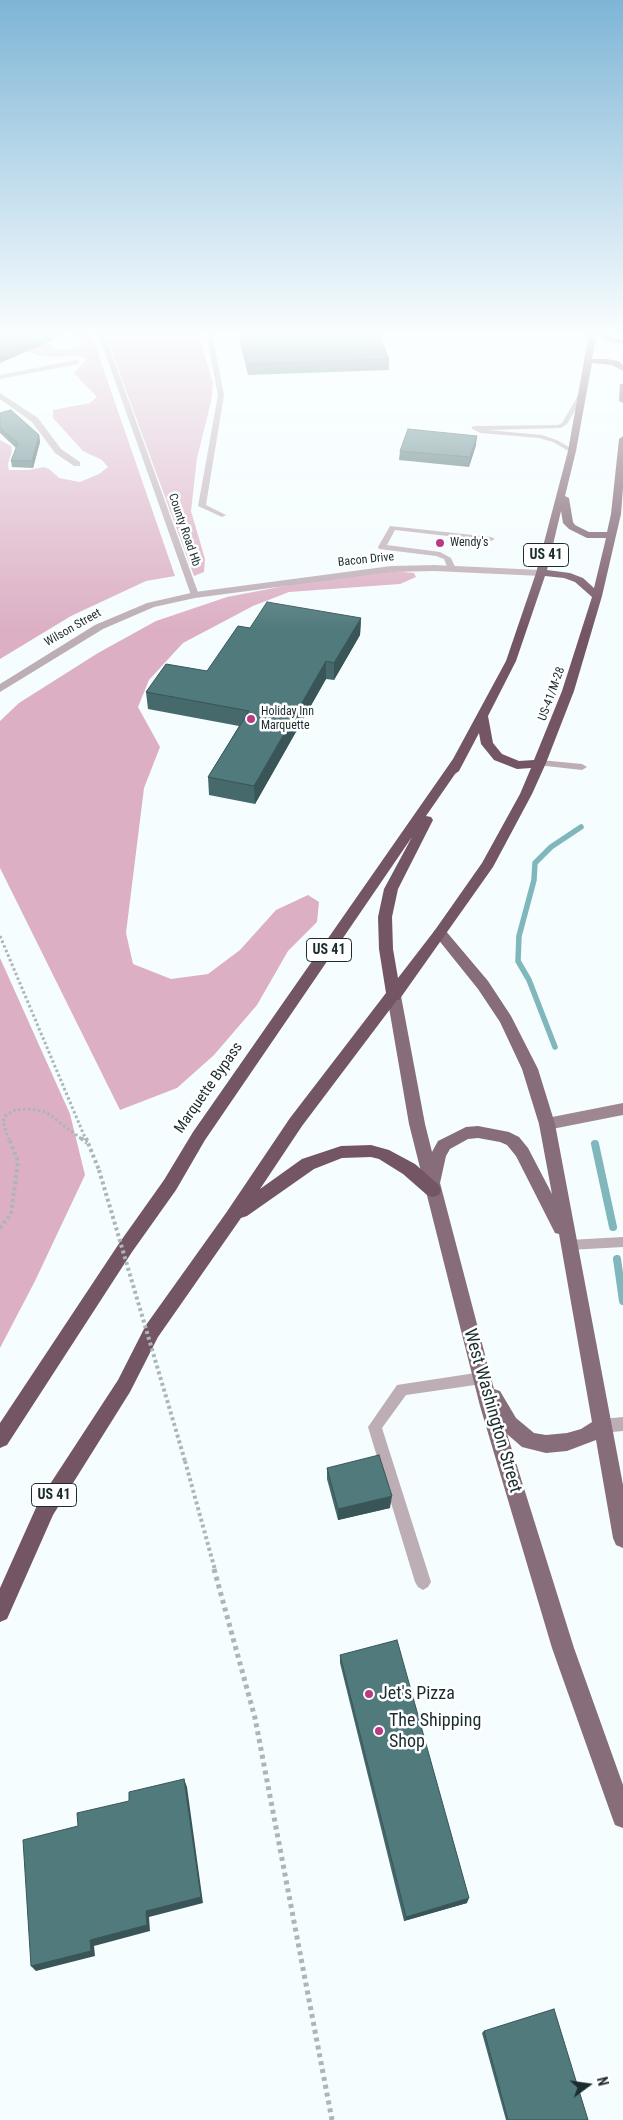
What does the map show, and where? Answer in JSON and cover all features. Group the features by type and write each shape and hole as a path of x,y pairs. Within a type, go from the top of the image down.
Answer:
{"highway":[{"name":"US 41","path":"457,762 511,661 541,573 563,491 576,432"},
{"name":"US-41/M-28","path":"440,933 488,864 526,794 568,691 597,596 611,536 620,509 623,439"},
{"path":"563,491 566,515 572,527 587,534 611,536"},
{"path":"541,573 566,575 578,580 597,596"},
{"path":"482,716 486,744 498,757 517,765 540,763"},
{"path":"394,996 386,949 385,917 391,890 457,762"},
{"name":"Marquette Bypass","path":"0,1439 126,1247 170,1184 199,1136 457,762"},
{"name":"US 41","path":"0,1612 46,1508 124,1386 152,1331 232,1218 296,1122 394,996 440,933"},
{"path":"232,1218 292,1173 308,1164 340,1152 371,1151 384,1154 409,1169 433,1190"}],"main road":[{"path":"440,933 483,985 506,1020 530,1069 547,1124 623,1538"},
{"name":"West Washington Street","path":"394,996 417,1124 482,1378 557,1629 623,1817"},
{"path":"433,1190 438,1156 444,1146 466,1133 490,1132 503,1136 513,1141 522,1152 569,1245"},
{"path":"482,1378 509,1424 529,1441 546,1444 567,1442 586,1436 602,1426"}],"street":[{"path":"44,432 58,451 77,464"},
{"name":"Bacon Drive","path":"195,595 391,569 452,569 541,573"},
{"name":"Wilson Street","path":"0,689 99,627 151,606 195,595"},
{"path":"547,1124 623,1109"}],"lane":[{"name":"County Road Hb","path":"136,432 195,595"},
{"path":"215,432 202,506 222,516"},
{"path":"491,432 540,436 555,441 572,451"},
{"path":"452,569 447,558 437,554 382,547 393,528 491,539"},
{"path":"540,763 582,767"},
{"path":"569,1245 623,1242"},
{"path":"424,1582 375,1427 402,1389 482,1378"},
{"path":"602,1426 623,1424"}],"path":[{"path":"0,936 99,1170 185,1461 255,1718 332,2120"},
{"path":"0,1228 10,1214 18,1162 3,1122 5,1116 15,1110 31,1109 46,1112 88,1143"}],"shaded area":[{"path":"66,432 125,432 175,576 146,581 71,616 0,659 0,440 11,446 9,470 28,470 44,467 59,478 80,482 99,474 108,467 102,460 83,451"},
{"path":"141,432 204,432 197,458 191,511 205,559 204,572 194,576"},
{"path":"393,571 414,573 416,577 400,584 289,592 253,606 183,643 149,680 138,707 160,747 144,788 126,933 133,964 171,979 208,974 240,950 276,910 308,895 319,902 317,922 288,951 257,1005 214,1055 177,1088 120,1110 0,868 0,721 19,703 98,653 156,621 227,597 321,579"},
{"path":"0,958 70,1114 85,1175 35,1281 0,1348"}],"building":[{"path":"5,432 36,432 39,435 32,461 11,461 18,443"},
{"path":"407,432 437,432 477,436 470,457 400,451"},
{"name":"Holiday Inn Marquette","path":"267,602 361,618 334,663 326,661 254,786 208,777 249,711 146,692 166,664 207,671 238,626 250,628"},
{"path":"379,1455 392,1496 338,1509 327,1468"},
{"path":"397,1640 469,1898 406,1917 340,1655"},
{"path":"184,1779 201,1897 146,1911 147,1925 90,1940 91,1951 31,1966 23,1840 78,1826 77,1813 129,1801 129,1792"},
{"path":"554,2009 588,2120 508,2120 484,2031"}],"waterway":[{"path":"555,1047 529,980 518,961 519,936 534,880 535,863 551,847 581,827"},
{"path":"595,1144 613,1227"},
{"path":"617,1259 623,1301"}],"place":[{"name":"Wendy's","path":"440,543"},
{"name":"Holiday Inn Marquette","path":"251,719"},
{"name":"Jet's Pizza","path":"369,1694"},
{"name":"The Shipping Shop","path":"379,1731"}]}
